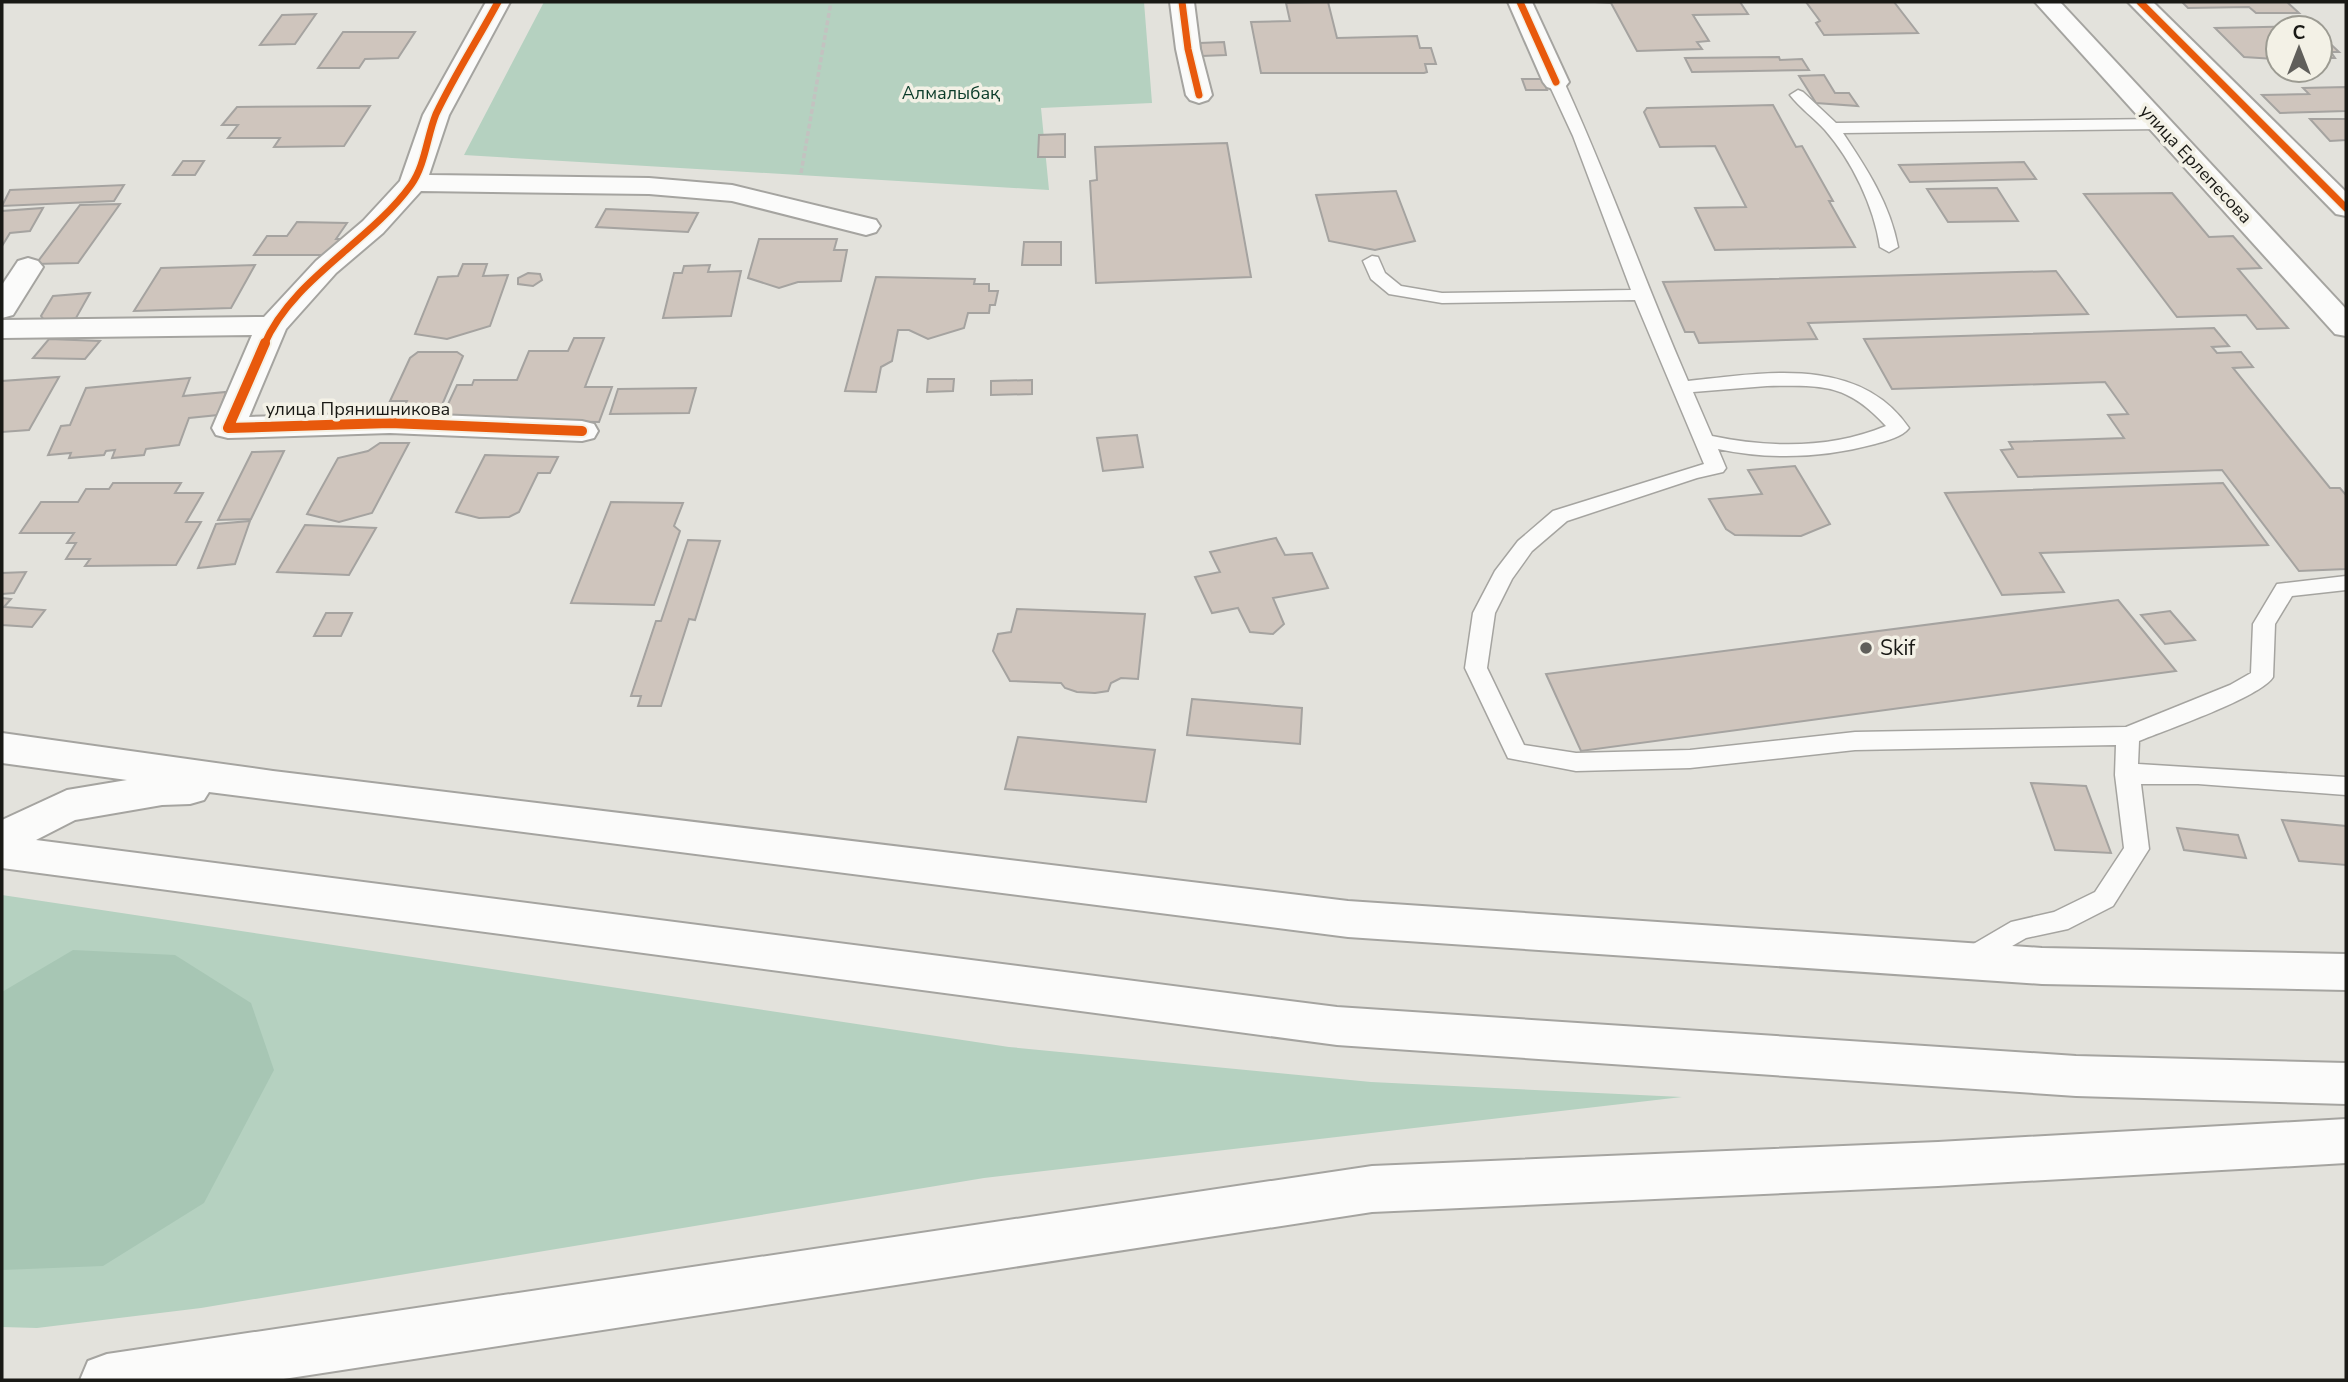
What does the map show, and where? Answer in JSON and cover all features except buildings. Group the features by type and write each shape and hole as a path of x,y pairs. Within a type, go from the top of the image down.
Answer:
{"main road":[{"name":"улица Прянишникова","path":"498,2 436,115 413,184 373,227 326,267 272,326 228,428 390,423 582,431"},
{"path":"1182,2 1188,49 1199,95"},
{"path":"1520,2 1556,82"},
{"name":"улица Ерлепесова","path":"2047,2 2346,327"},
{"path":"2140,2 2346,208"},
{"path":"413,184 649,186 732,193 866,226"},
{"path":"2,309 28,267"},
{"path":"2,329 272,326"},
{"path":"2,748 273,786 1348,919 2042,966 2346,972"},
{"path":"2,838 67,806 162,790 273,786"},
{"path":"2,852 1337,1026 2076,1076 2346,1084"},
{"path":"107,1380 1372,1189 1925,1164 2346,1141"}],"lane":[{"path":"1556,82 1581,136 1642,295 1716,468"},
{"path":"1798,95 1832,128 1857,169 1887,225 1889,247"},
{"path":"1832,128 2160,124"},
{"path":"1372,261 1377,275 1395,290 1442,298 1642,295"},
{"path":"1681,387 1798,380 1848,386 1876,403 1899,428 1872,441 1800,449 1743,449 1704,440"},
{"path":"1800,449 1693,472 1560,516 1525,546 1503,576 1484,612 1476,668 1516,752 1576,762 1690,759 1855,741 2128,736 2238,691 2262,677 2264,624 2285,589 2346,583"},
{"path":"1967,961 2020,929 2059,922 2104,899 2137,849 2127,775 2128,736"},
{"path":"2127,775 2198,775 2346,786"}],"path":[{"path":"794,208 831,2"}],"green space":[{"name":"Алмалыбақ","path":"544,2 1144,2 1152,103 1041,108 1049,190 464,155"},
{"path":"2,895 1009,1047 1371,1082 1682,1097 984,1178 201,1308 37,1328 2,1327"},
{"path":"73,950 175,955 251,1003 274,1070 204,1203 103,1266 2,1270 2,992"}],"cycle path":[{"path":"498,2 436,115 413,183 373,227 326,267 272,326 228,428 390,423 582,431"},
{"path":"1182,2 1188,49 1199,95"},
{"path":"1520,2 1556,82"},
{"path":"2140,2 2346,208"}],"place":[{"name":"Skif","path":"1866,648"}]}
